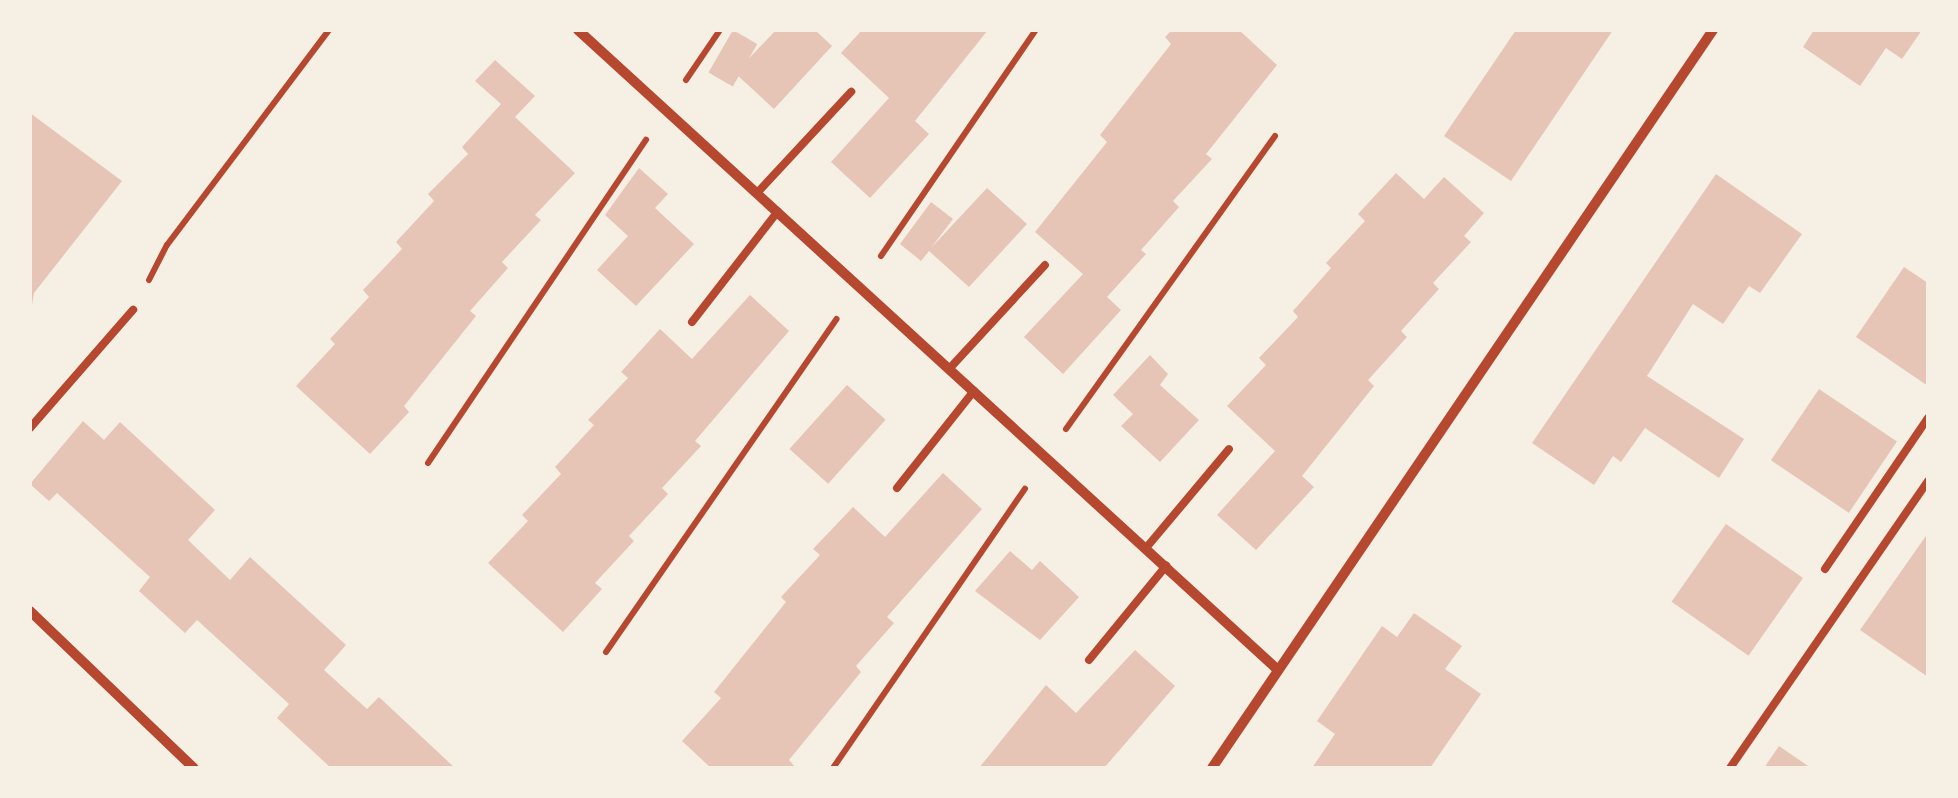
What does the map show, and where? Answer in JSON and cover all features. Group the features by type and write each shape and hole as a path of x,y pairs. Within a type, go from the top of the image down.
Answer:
{"street":[{"path":"578,30 1278,670"},
{"path":"1212,768 1713,30"},
{"path":"30,612 194,768"}],"lane":[{"path":"758,192 851,92"},
{"path":"692,322 778,211"},
{"path":"950,368 1045,266"},
{"path":"30,428 132,310"},
{"path":"897,488 974,391"},
{"path":"1825,570 1928,418"},
{"path":"1146,548 1229,449"},
{"path":"1730,768 1928,481"},
{"path":"1089,660 1166,566"}],"path":[{"path":"132,310 168,245 329,30"},
{"path":"428,463 720,30"},
{"path":"606,652 1036,30"}],"building":[{"path":"733,30 757,44 733,86 708,72"},
{"path":"776,30 815,30 832,46 774,109 735,73"},
{"path":"862,30 988,30 915,121 929,134 870,198 831,162 889,98 841,53"},
{"path":"1172,30 1239,30 1277,65 1206,154 1212,159 1173,201 1179,207 1141,250 1146,254 1107,297 1121,310 1063,374 1024,337 1083,274 1035,232 1107,142 1100,135 1171,44 1165,37"},
{"path":"1516,30 1613,30 1511,181 1444,136"},
{"path":"1814,30 1922,30 1902,59 1886,48 1860,86 1803,47"},
{"path":"495,60 535,96 515,117 575,173 535,215 541,220 502,262 508,268 470,311 476,316 404,406 409,412 370,454 296,386 335,344 330,339 369,297 363,290 402,249 396,242 434,201 428,194 468,154 462,147 501,104 475,81"},
{"path":"30,113 122,181 34,293 31,311"},
{"path":"639,168 668,194 655,208 694,244 636,306 597,270 628,236 605,215"},
{"path":"1396,173 1424,199 1444,177 1484,213 1464,236 1471,242 1433,283 1439,289 1401,331 1407,337 1368,380 1374,386 1302,476 1314,487 1256,550 1217,515 1275,451 1227,406 1266,365 1259,358 1298,317 1293,311 1331,268 1326,263 1365,221 1358,214"},
{"path":"1716,174 1802,234 1760,293 1749,286 1723,324 1693,304 1647,376 1744,439 1719,478 1645,428 1621,462 1613,456 1594,485 1532,443"},
{"path":"987,188 1027,224 969,287 929,251 921,261 900,244 931,202 953,219 931,248"},
{"path":"1904,267 1928,283 1928,386 1856,337"},
{"path":"750,295 789,331 695,441 701,446 662,488 668,494 629,536 634,541 595,583 602,589 563,632 488,563 528,521 522,515 561,474 555,467 594,425 588,420 628,378 621,372 660,329 692,359"},
{"path":"1150,355 1168,374 1160,385 1199,420 1160,462 1121,426 1133,414 1113,395"},
{"path":"847,385 886,420 828,484 789,449"},
{"path":"1819,389 1897,442 1849,513 1771,460"},
{"path":"83,421 104,440 120,422 215,510 188,540 230,580 250,557 346,645 324,670 367,709 379,697 455,768 331,768 277,718 289,704 197,620 185,633 139,591 150,577 57,493 49,501 30,484"},
{"path":"943,473 982,509 887,617 894,623 856,666 861,672 789,760 796,768 711,768 682,741 721,698 714,692 786,602 781,597 820,555 813,549 853,507 885,537"},
{"path":"1726,524 1803,578 1749,656 1672,602"},
{"path":"1928,533 1928,677 1860,630"},
{"path":"1010,551 1032,570 1040,561 1079,597 1040,640 975,591"},
{"path":"1414,613 1462,646 1445,669 1481,694 1430,768 1312,768 1335,734 1317,721 1382,626 1397,637"},
{"path":"1135,650 1175,686 1104,768 979,768 1046,685 1076,713"},
{"path":"1779,746 1811,768 1764,768"}]}
